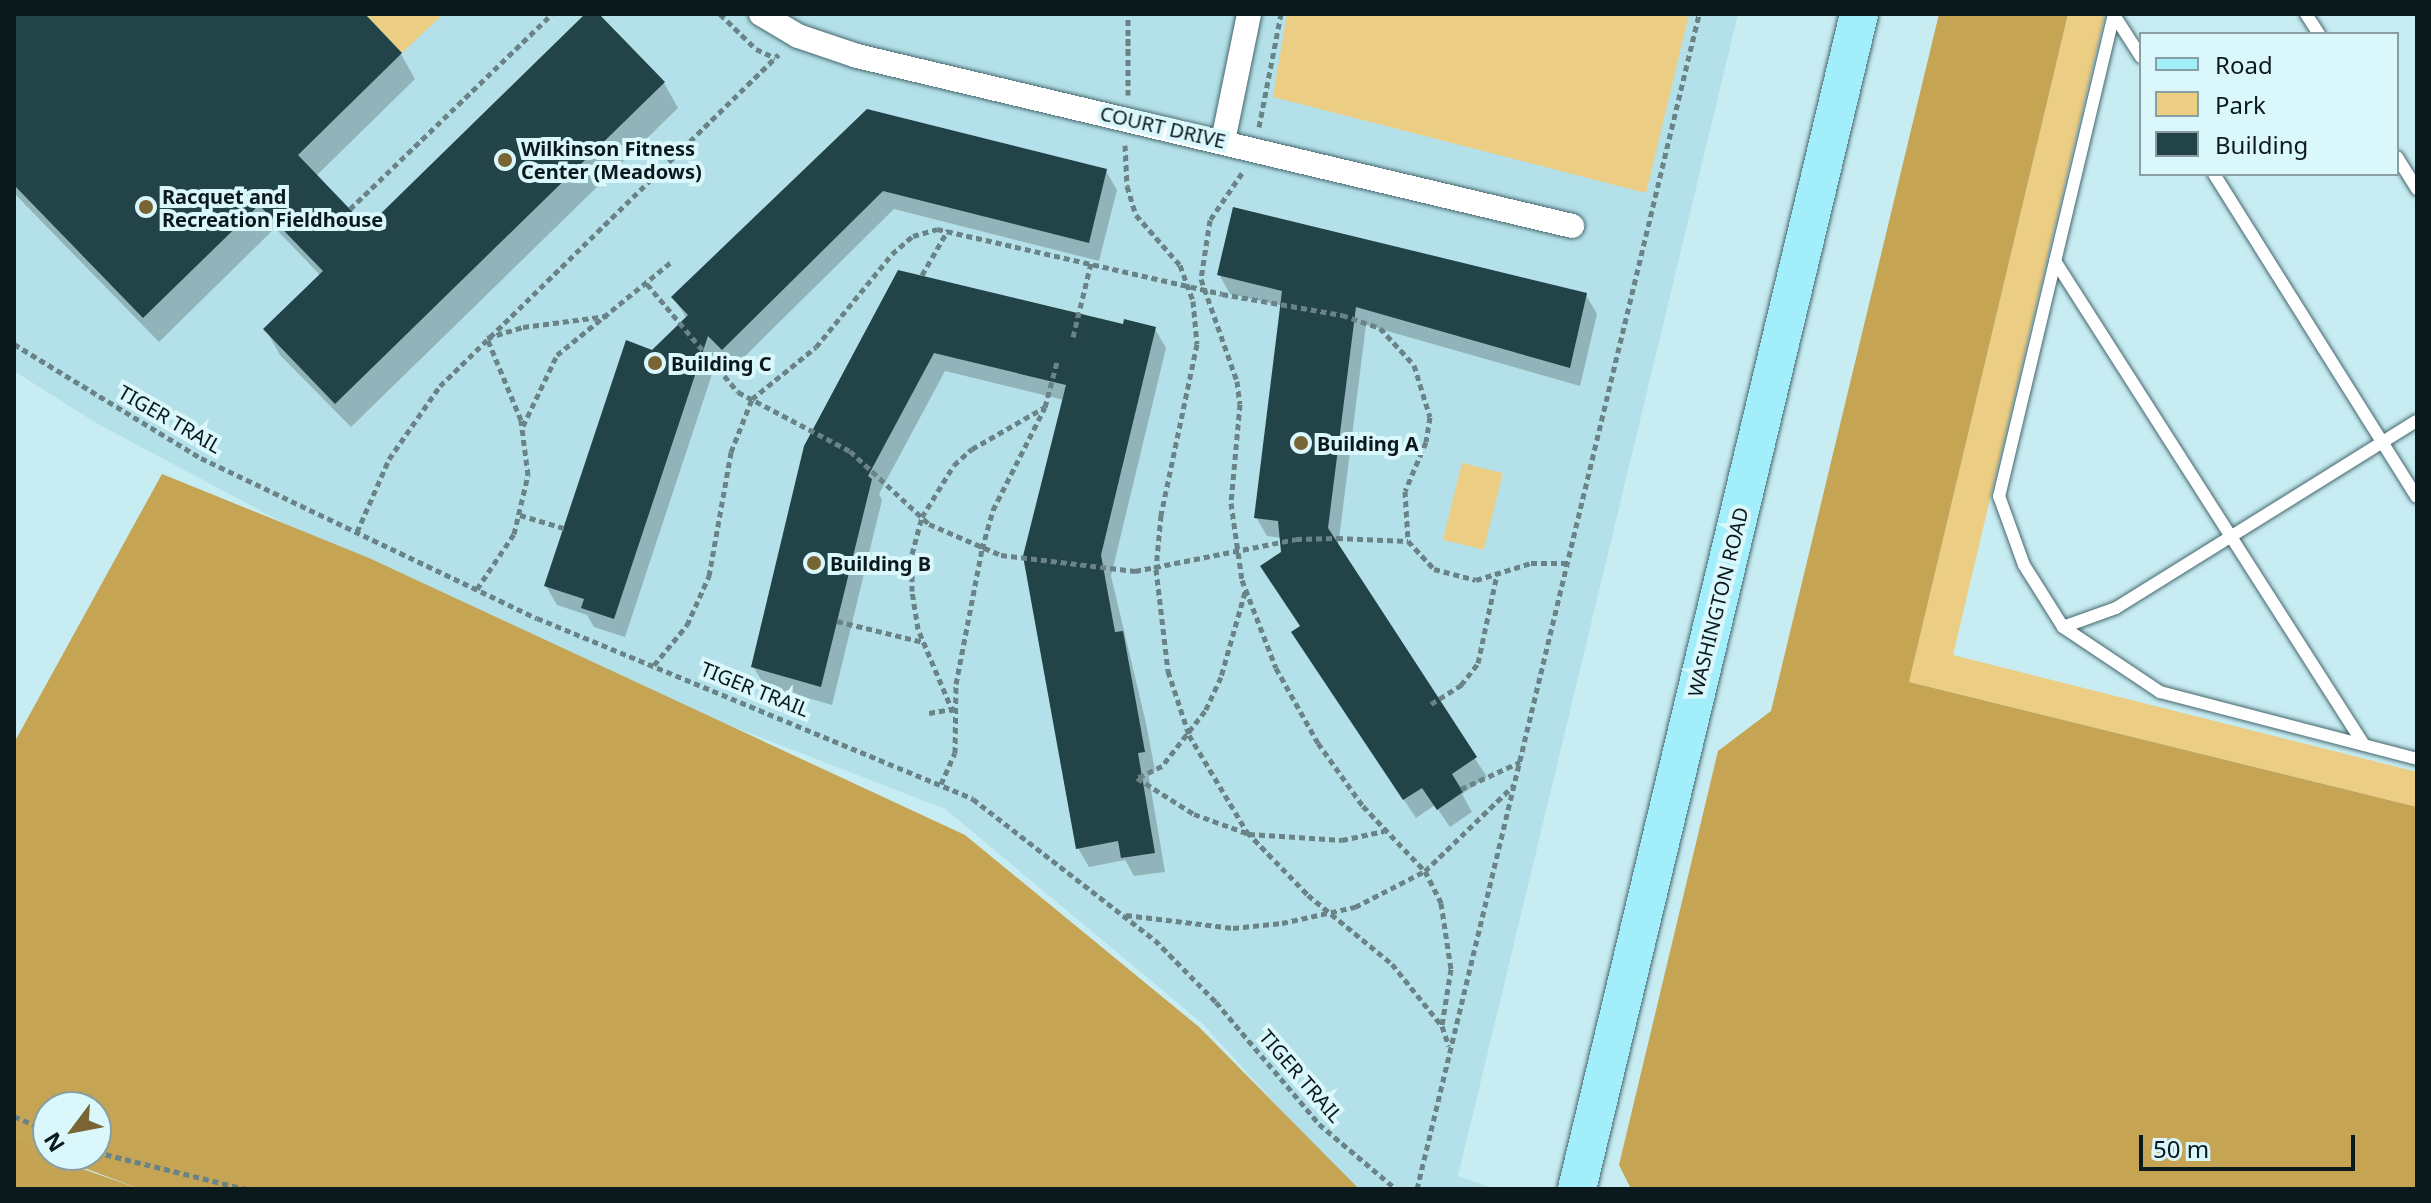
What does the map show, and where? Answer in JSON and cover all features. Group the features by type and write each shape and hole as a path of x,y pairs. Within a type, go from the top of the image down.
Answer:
{"main road":[{"name":"WASHINGTON ROAD","path":"1577,1189 1859,14"}],"street":[{"name":"COURT DRIVE","path":"761,14 798,36 857,56 1572,226"},
{"path":"1223,141 1249,14"}],"lane":[{"path":"2114,14 2139,54"},
{"path":"2114,14 1999,496 2024,565 2063,627 2160,692 2417,759"},
{"path":"2306,14 2318,32"},
{"path":"2399,160 2417,189"},
{"path":"2215,176 2417,497"},
{"path":"2055,261 2364,745"},
{"path":"2063,627 2116,608 2417,421"}],"path":[{"path":"350,209 552,14"},
{"path":"1128,14 1127,186 1136,215 1180,265 1188,286 1197,344 1161,515 1156,569 1168,671 1189,735 1249,834 1333,914 1392,964 1442,1026 1449,1047"},
{"path":"1281,14 1255,149 1210,220 1202,260 1203,290 1237,381 1231,503 1237,554 1245,590 1297,709 1345,784 1425,871 1441,903 1450,941 1442,1026"},
{"path":"1417,1189 1699,14"},
{"path":"357,532 389,459 440,386 775,58"},
{"path":"654,665 687,625 709,576 731,452 752,399 816,347 892,254 913,236 948,230 1203,290 1357,318 1380,328 1414,365 1430,417 1426,442 1405,491 1408,541 1427,563 1455,577 1476,580 1531,563 1568,563"},
{"path":"922,275 948,230"},
{"path":"523,426 557,355 671,262"},
{"path":"1073,337 1091,263"},
{"path":"647,284 722,376 752,399 850,451 922,517 982,549 1024,562 1156,569 1296,539 1408,541"},
{"path":"487,338 523,327 607,316"},
{"path":"477,589 500,561 520,515 528,475 523,426 487,338"},
{"name":"TIGER TRAIL","path":"14,344 196,455 477,589 973,799 1124,915 1216,1002 1319,1124 1396,1189"},
{"path":"941,784 955,753 955,717 982,549 993,510 1045,407 1057,362"},
{"path":"955,717 923,642 912,591 912,554 922,517 954,465 972,449 1045,407"},
{"path":"520,515 564,528"},
{"path":"1431,704 1461,685 1478,663 1498,573"},
{"path":"1245,590 1221,677 1189,735 1162,766 1137,778 1194,814 1249,834 1342,840 1385,830"},
{"path":"837,621 879,635 923,642"},
{"path":"929,713 952,709"},
{"path":"1461,789 1520,762"},
{"path":"1124,915 1233,928 1333,914 1377,898 1425,871 1514,785"},
{"path":"112,1156 245,1189"}],"shaded area":[{"path":"14,14 1738,14 1458,1176 1496,1189 1353,1189 1203,1024 945,809 484,630 96,423 14,371"},
{"path":"1939,14 2068,14 1909,682 2417,807 2417,1189 1631,1189 1619,1165 1718,751 1771,711"},
{"path":"162,474 369,558 965,835 1199,1027 1359,1189 140,1189 92,1171 112,1171 112,1091 32,1091 32,1145 14,1134 14,743"},
{"path":"14,1134 32,1144 32,1171 89,1171 140,1189 14,1189"}],"green space":[{"path":"365,14 443,14 402,53"},
{"path":"1287,14 1689,14 1646,193 1273,97"},
{"path":"2068,14 2105,14 1953,655 2417,772 2417,807 1909,682"},
{"path":"1462,463 1503,473 1484,550 1443,540"}],"building":[{"name":"Racquet and Recreation Fieldhouse","path":"14,14 365,14 402,53 298,155 367,227 585,14 599,14 665,82 335,404 263,329 323,271 259,205 143,318 14,185"},
{"name":"Building C","path":"867,109 1107,169 1089,243 883,191 722,350 708,336 614,619 581,608 584,599 544,586 626,340 652,350 688,315 671,297"},
{"name":"Building A","path":"1233,207 1587,293 1570,368 1356,307 1328,528 1477,757 1452,774 1463,792 1437,810 1422,788 1403,800 1291,632 1300,626 1260,566 1281,552 1278,521 1254,518 1282,291 1217,275"},
{"name":"Building B","path":"898,270 1123,324 1124,319 1156,327 1101,555 1115,632 1123,631 1136,702 1145,752 1138,753 1155,853 1121,858 1118,841 1076,849 1023,556 1066,385 934,353 868,476 872,479 821,687 751,667 804,446"}],"place":[{"name":"Wilkinson Fitness Center (Meadows)","path":"505,160"},
{"name":"Racquet and Recreation Fieldhouse","path":"146,207"},
{"name":"Building C","path":"655,363"},
{"name":"Building A","path":"1301,443"},
{"name":"Building B","path":"814,563"}]}
